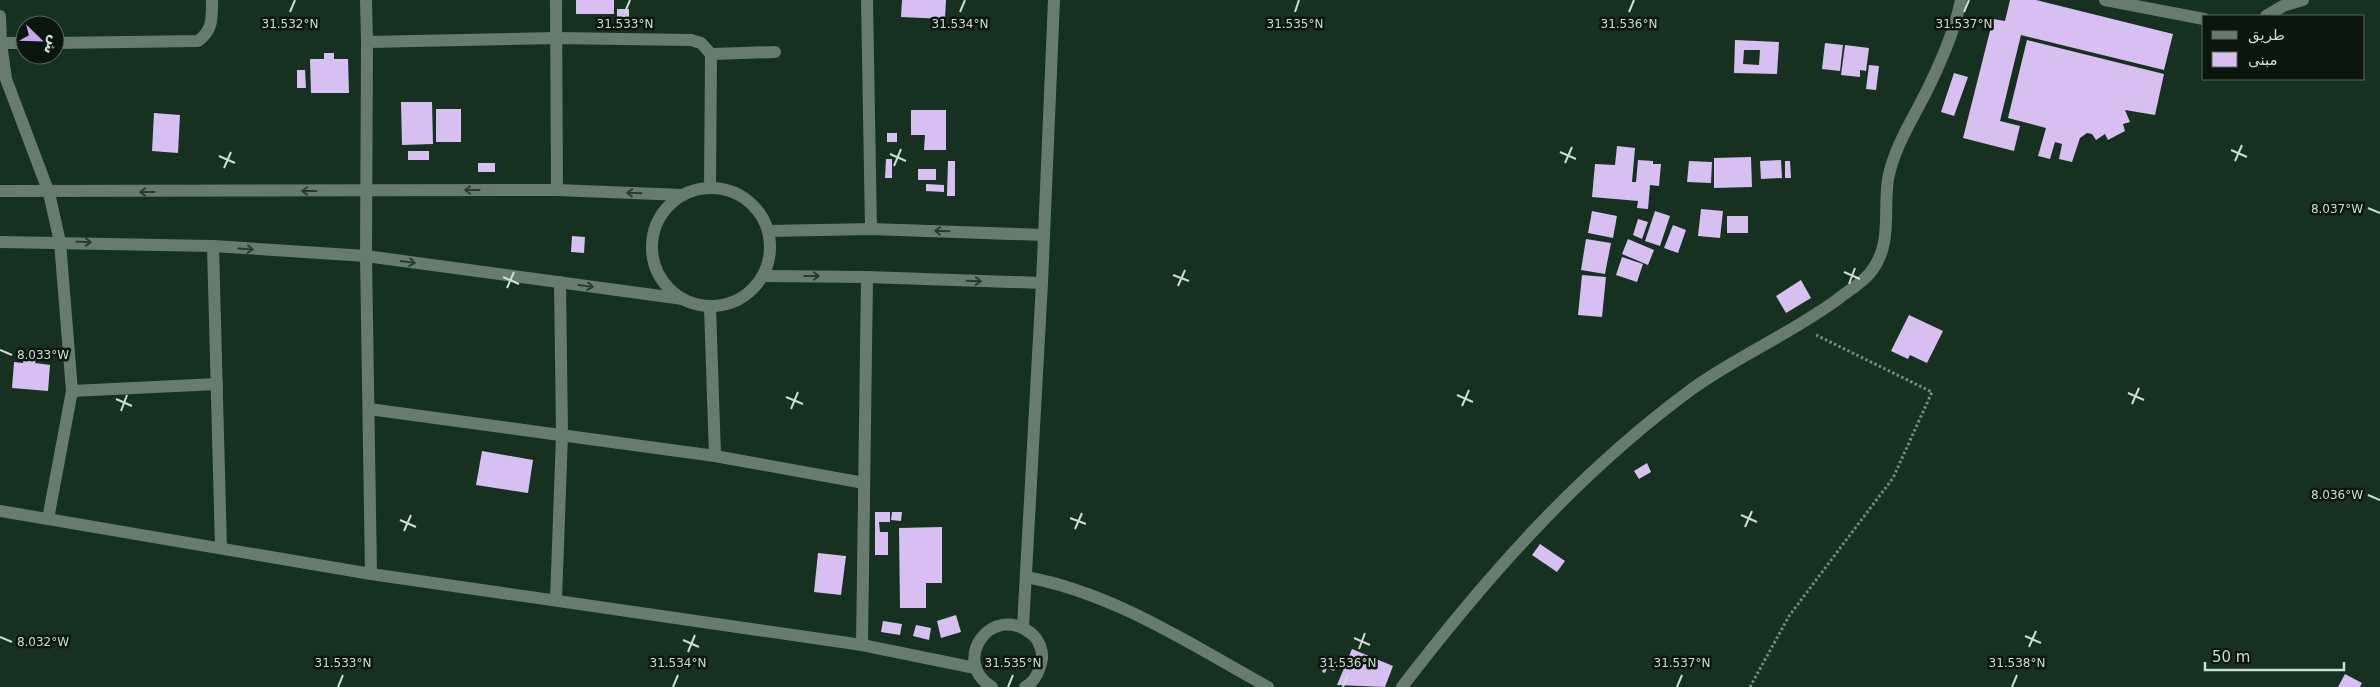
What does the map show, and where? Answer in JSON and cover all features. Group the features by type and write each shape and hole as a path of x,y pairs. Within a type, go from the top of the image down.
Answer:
{"street":[{"path":"65,43 198,41 206,35 212,26 212,0"},
{"path":"366,0 366,256 371,574"},
{"path":"556,0 557,190"},
{"path":"867,0 871,229"},
{"path":"1023,627 1042,283 1054,0"},
{"path":"1402,687 1497,568 1557,505 1622,446 1693,389 1798,326 1870,274 1879,259 1886,239 1888,179 1897,151 1908,123 1930,84 1955,28 1961,0"},
{"path":"2104,0 2202,19"},
{"path":"2268,15 2282,6 2303,0"},
{"path":"0,16 1,43 6,79 49,192 60,242 72,391 48,519"},
{"path":"367,42 556,38 691,40 701,43 711,54 710,188"},
{"path":"1,43 15,43"},
{"path":"711,54 775,52"},
{"path":"0,191 557,190 683,195 710,188 729,190 746,199 760,213 768,231 770,246 768,262 763,276 749,292 731,303 710,307 683,300 366,256 213,246 0,242"},
{"path":"683,195 666,208 656,227 652,248 659,274 667,286 683,300"},
{"path":"768,231 871,229 1043,235"},
{"path":"213,246 221,548"},
{"path":"763,276 867,277 1042,283"},
{"path":"862,645 867,277"},
{"path":"556,600 562,434 560,282"},
{"path":"710,307 715,456"},
{"path":"72,391 217,384"},
{"path":"369,409 715,456 864,483"},
{"path":"0,512 371,574 862,645 975,668"},
{"path":"1026,577 1057,582 1122,606 1268,687"},
{"path":"992,687 984,682 975,668 974,652 981,638 993,627 1008,624 1023,627 1036,638 1042,653 1040,670 1030,684 1025,687"}],"path":[{"path":"1750,687 1788,616 1893,478 1932,392 1798,326"}],"building":[{"path":"576,0 614,0 614,14 576,14"},
{"path":"902,0 946,0 945,19 901,17"},
{"path":"2010,0 2036,0 2173,34 2164,70 2021,35 2000,121 2020,126 2014,151 1963,138 1993,19 2005,21"},
{"path":"617,9 629,9 629,17 617,17"},
{"path":"1735,40 1779,42 1777,74 1734,73","holes":["1744,50 1760,50 1759,65 1743,64"]},
{"path":"2027,40 2164,74 2155,115 2125,110 2130,122 2123,124 2125,131 2108,140 2105,134 2096,140 2092,134 2087,133 2080,138 2072,162 2059,159 2062,144 2055,142 2050,159 2038,156 2046,128 2008,118"},
{"path":"1825,43 1843,45 1840,71 1822,69"},
{"path":"1845,45 1869,48 1866,71 1860,70 1860,77 1841,75"},
{"path":"324,53 334,53 334,59 348,59 349,93 311,93 310,59 324,59"},
{"path":"1869,65 1879,66 1876,90 1866,89"},
{"path":"297,70 305,70 306,88 297,88"},
{"path":"1954,73 1968,77 1954,116 1941,112"},
{"path":"401,102 432,102 433,144 402,145"},
{"path":"436,109 461,109 461,142 436,142"},
{"path":"911,110 946,110 946,150 924,150 925,135 911,135"},
{"path":"154,113 180,115 178,153 152,151"},
{"path":"887,133 897,133 897,142 887,142"},
{"path":"1617,146 1635,148 1632,182 1636,182 1638,160 1653,161 1653,164 1661,164 1659,186 1650,185 1648,209 1637,208 1638,201 1592,197 1595,164 1615,165"},
{"path":"408,151 429,151 429,160 408,160"},
{"path":"1751,157 1752,187 1714,188 1714,158"},
{"path":"886,159 892,159 892,178 885,178"},
{"path":"1781,160 1782,178 1761,179 1760,161"},
{"path":"948,161 955,161 955,196 947,196"},
{"path":"1689,161 1712,162 1711,183 1687,182"},
{"path":"1785,161 1790,161 1791,178 1785,178"},
{"path":"478,163 495,163 495,172 478,172"},
{"path":"918,169 936,169 936,180 918,180"},
{"path":"926,184 944,185 944,192 926,191"},
{"path":"1701,209 1723,211 1720,238 1698,236"},
{"path":"1592,211 1617,216 1613,238 1588,233"},
{"path":"1655,211 1670,216 1660,246 1645,241"},
{"path":"1727,216 1748,216 1748,233 1727,233"},
{"path":"1638,219 1648,222 1642,239 1633,235"},
{"path":"1673,225 1686,230 1678,253 1664,248"},
{"path":"572,236 585,237 584,253 571,252"},
{"path":"1586,239 1611,243 1605,274 1581,270"},
{"path":"1628,239 1654,250 1648,265 1622,254"},
{"path":"1622,257 1643,264 1637,282 1616,275"},
{"path":"1582,275 1606,277 1602,317 1578,315"},
{"path":"1801,280 1811,298 1786,313 1776,296"},
{"path":"1909,315 1943,331 1927,363 1910,355 1908,359 1891,351"},
{"path":"24,357 36,358 35,363 50,365 48,391 12,388 14,362 23,363"},
{"path":"482,451 533,460 528,493 476,485"},
{"path":"1647,463 1651,472 1639,479 1634,471"},
{"path":"875,512 890,512 890,522 879,522 880,532 888,532 888,555 875,555"},
{"path":"892,512 902,512 901,521 891,520"},
{"path":"942,527 942,583 926,583 926,608 900,608 899,528"},
{"path":"1540,544 1565,561 1557,572 1532,555"},
{"path":"818,553 846,556 841,595 814,592"},
{"path":"956,615 961,632 941,638 937,621"},
{"path":"883,621 902,624 900,635 881,632"},
{"path":"916,625 931,628 929,640 913,636"},
{"path":"1352,649 1393,666 1385,687 1337,685"},
{"path":"1327,659 1337,663 1334,671 1327,668 1325,673 1322,672"},
{"path":"2345,674 2362,683 2360,687 2338,687"}]}
